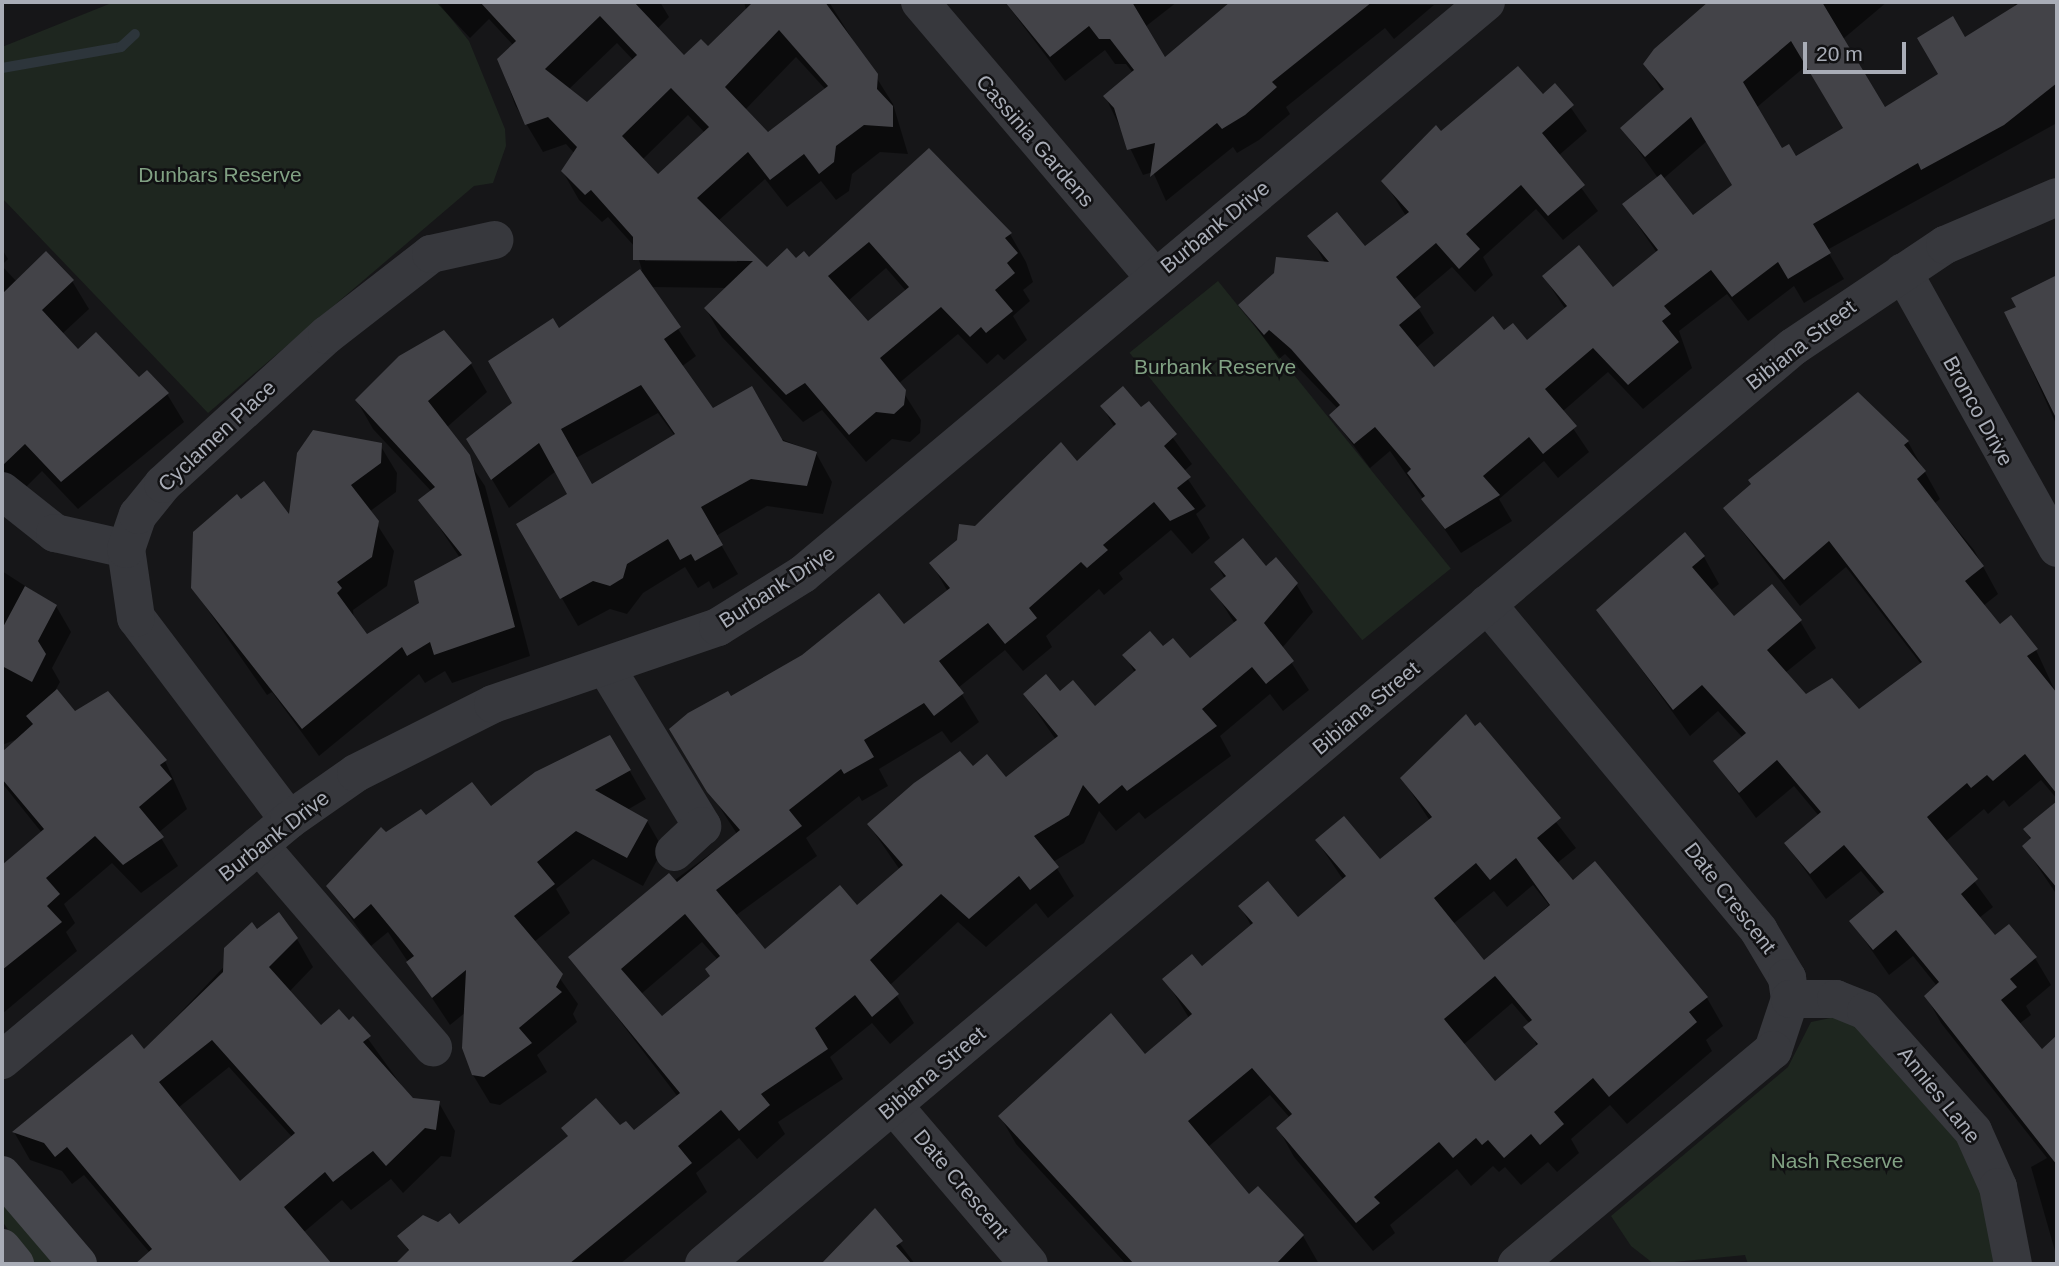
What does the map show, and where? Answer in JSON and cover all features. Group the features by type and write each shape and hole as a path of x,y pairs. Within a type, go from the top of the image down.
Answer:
{"street":[{"name":"Cassinia Gardens","path":"920,2 1154,277"},
{"name":"Burbank Drive","path":"2,1060 289,820 417,740 493,704 607,669 718,627 803,574 1154,277 1486,2"},
{"name":"Bibiana Street","path":"704,1264 1793,347 1903,272 1985,225 2057,197"},
{"name":"Cyclamen Place","path":"289,820 142,629 126,579 126,549 138,516 163,484 402,272 431,254 494,240"},
{"name":"Bronco Drive","path":"1903,272 2057,548"},
{"path":"2,491 55,533 126,549"},
{"name":"Date Crescent","path":"1487,604 1759,931 1787,978 1790,999"},
{"path":"607,669 702,826 674,852"},
{"path":"259,845 433,1047"},
{"path":"1517,1264 1773,1051 1790,999"},
{"name":"Annies Lane","path":"1790,999 1836,999 1866,1011 1973,1131 1998,1186 2013,1264"},
{"name":"Date Crescent","path":"893,1105 1029,1264"},
{"path":"2,1175 78,1264"},
{"path":"2,1248 15,1264"}],"green space":[{"name":"Dunbars Reserve","path":"114,2 438,2 469,41 505,129 506,146 493,183 474,186 208,413 2,198 2,47"},
{"name":"Burbank Reserve","path":"1218,281 1451,569 1362,640 1129,353"},
{"name":"Nash Reserve","path":"1845,1015 1977,1154 1996,1264 1748,1264 1745,1255 1654,1264 1631,1246 1611,1216 1788,1067 1811,1022"},
{"path":"2,1192 63,1264 32,1264 2,1221"}],"building":[{"path":"480,2 634,2 684,55 701,39 708,46 753,2 825,2 878,74 877,89 893,106 893,127 864,125 836,146 834,162 819,174 804,154 770,180 748,152 697,198 767,267 787,248 796,258 804,251 809,257 929,148 1012,233 1005,238 1018,253 1007,263 1015,273 995,290 1013,311 986,333 981,327 970,337 941,307 880,358 906,390 904,405 894,414 876,412 849,435 805,383 786,395 704,308 753,261 633,260 633,237 591,190 585,195 561,171 577,147 548,117 525,125 497,59 516,41","holes":["600,16 637,55 587,102 545,69","779,30 828,86 768,132 725,87","671,88 709,127 658,174 622,136","869,242 909,287 868,321 828,276"]},
{"path":"1005,2 1132,2 1165,57 1230,2 1372,2 1272,82 1277,87 1245,115 1222,129 1217,123 1150,177 1155,143 1127,150 1114,108 1103,96 1134,70 1110,39 1099,39 1089,26 1050,57"},
{"path":"1708,2 1822,2 1885,107 1938,74 1917,38 1953,16 1965,37 2021,2 2057,2 2057,83 2004,125 1921,170 1918,163 1813,224 1831,253 1788,279 1778,262 1732,297 1711,270 1664,306 1671,314 1662,321 1679,342 1628,385 1593,348 1545,389 1577,426 1543,454 1529,437 1483,476 1500,495 1445,529 1421,499 1425,496 1407,473 1411,469 1375,427 1354,444 1329,415 1340,405 1291,349 1269,330 1264,335 1238,305 1274,273 1276,257 1329,262 1307,236 1337,212 1365,246 1409,212 1381,181 1436,125 1441,131 1518,66 1543,94 1555,83 1574,105 1542,133 1585,185 1548,216 1521,185 1466,234 1480,249 1459,269 1436,243 1396,277 1421,307 1399,325 1434,367 1493,316 1504,330 1513,323 1527,340 1567,306 1542,276 1579,245 1613,287 1658,250 1622,204 1661,174 1693,215 1732,185 1691,117 1645,157 1620,128 1664,89 1643,64 1654,49","holes":["1791,41 1843,128 1796,156 1789,144 1782,148 1743,82"]},
{"path":"46,251 74,280 42,310 78,349 96,332 139,377 147,370 169,393 61,482 25,444 2,466 2,294"},
{"path":"640,269 681,327 664,339 713,408 752,386 783,441 817,452 807,486 751,479 701,507 723,545 695,561 691,554 680,560 668,539 627,564 623,578 610,586 593,581 560,599 516,524 567,494 539,443 491,480 466,439 512,403 488,361 553,318 559,328","holes":["641,385 675,434 592,484 561,429"]},
{"path":"2057,275 2057,420 2004,312 2016,307 2011,298"},
{"path":"444,330 472,363 428,401 470,455 515,627 434,655 430,642 407,656 402,647 302,729 191,588 193,532 237,494 241,499 264,481 289,514 297,453 313,430 382,443 381,463 351,485 379,521 372,557 337,582 342,588 337,593 367,634 419,603 414,581 462,555 418,500 435,487 355,400 399,356"},
{"path":"1123,386 1141,407 1149,401 1177,434 1164,446 1191,477 1177,488 1195,509 1170,521 1154,502 1103,545 1108,550 1087,568 1081,562 1029,608 1037,618 1005,644 988,623 939,661 964,693 934,716 924,703 864,740 874,757 844,774 841,769 789,810 802,826 716,890 765,949 840,885 857,905 903,865 867,824 914,783 960,751 973,766 987,754 1006,777 1058,736 1023,694 1046,674 1060,691 1073,680 1095,706 1136,670 1122,655 1150,631 1163,646 1173,638 1190,658 1237,620 1210,589 1226,576 1214,562 1243,538 1266,566 1276,557 1298,583 1264,623 1294,661 1266,684 1252,667 1202,709 1217,726 1127,791 1122,785 1099,804 1083,785 1069,815 1034,836 1059,867 1030,890 1019,876 969,919 941,894 870,960 899,994 872,1017 855,995 815,1028 828,1049 761,1094 770,1105 739,1131 721,1110 678,1146 692,1163 569,1264 395,1264 409,1250 397,1236 423,1215 438,1222 450,1213 459,1224 568,1136 561,1128 596,1098 620,1125 626,1121 634,1130 680,1093 568,957 669,873 677,882 740,830 707,792 669,729 688,713 728,691 731,696 802,655 879,593 904,624 950,588 929,563 957,540 959,524 975,526 1061,442 1077,461 1116,424 1100,406","holes":["685,914 720,956 705,969 710,976 662,1016 621,969"]},
{"path":"1858,392 1909,441 1904,445 1926,471 1917,479 1984,566 1965,581 2000,624 2011,615 2038,649 2027,656 2057,693 2057,794 2025,754 1993,781 1987,775 1971,788 1967,783 1927,817 1978,879 1961,894 1995,935 2009,924 2037,957 2010,979 2017,987 2001,1000 2042,1049 2057,1035 2057,1165 1924,996 1939,982 1896,930 1873,950 1849,921 1884,892 1844,845 1810,874 1784,843 1821,812 1777,760 1739,793 1713,761 1746,733 1702,685 1673,710 1596,610 1685,532 1705,556 1692,567 1734,616 1772,584 1802,620 1767,650 1806,694 1832,678 1859,709 1922,662 1829,541 1784,580 1723,508 1751,484 1748,480"},
{"path":"25,586 57,605 38,641 46,654 32,682 2,666 2,629"},
{"path":"57,689 75,711 108,691 167,760 160,765 172,779 139,807 164,837 123,865 95,836 46,878 60,894 47,906 62,922 2,970 2,865 44,829 2,779 2,752 33,724 26,716"},
{"path":"1466,714 1475,726 1480,722 1561,818 1537,838 1573,880 1595,861 1708,997 1689,1012 1697,1022 1609,1097 1593,1078 1554,1112 1564,1124 1540,1145 1531,1134 1504,1158 1488,1140 1482,1145 1476,1138 1453,1158 1439,1142 1374,1197 1380,1203 1356,1223 1276,1128 1292,1114 1252,1068 1188,1121 1249,1194 1258,1186 1304,1235 1276,1264 1134,1264 998,1116 1111,1013 1145,1054 1192,1014 1162,979 1192,954 1202,966 1253,923 1238,906 1268,881 1298,917 1346,876 1315,840 1344,816 1380,859 1432,817 1400,778","holes":["1516,858 1550,905 1484,960 1434,898 1476,863 1490,880","1495,976 1532,1020 1523,1027 1538,1044 1495,1081 1444,1019"]},
{"path":"610,735 631,770 595,790 648,820 627,858 576,831 537,862 555,884 514,916 563,974 556,987 562,992 519,1028 532,1043 484,1077 472,1075 462,1048 466,970 432,998 406,962 414,956 371,904 354,919 326,886 381,827 386,832 421,809 426,815 472,782 491,806 535,772"},
{"path":"2057,801 2057,888 2022,846 2031,838 2023,829"},
{"path":"279,912 298,938 269,967 321,1025 339,1009 349,1020 353,1016 371,1036 363,1042 413,1098 440,1101 436,1130 425,1128 386,1166 373,1151 333,1182 325,1172 284,1207 332,1264 135,1264 152,1249 67,1147 55,1157 44,1143 12,1132 132,1034 144,1049 223,972 224,948 252,922 257,929","holes":["212,1040 295,1133 240,1181 159,1082"]},
{"path":"875,1208 903,1241 896,1246 912,1264 821,1264"}],"waterway":[{"path":"2,68 121,47 135,34"}]}
